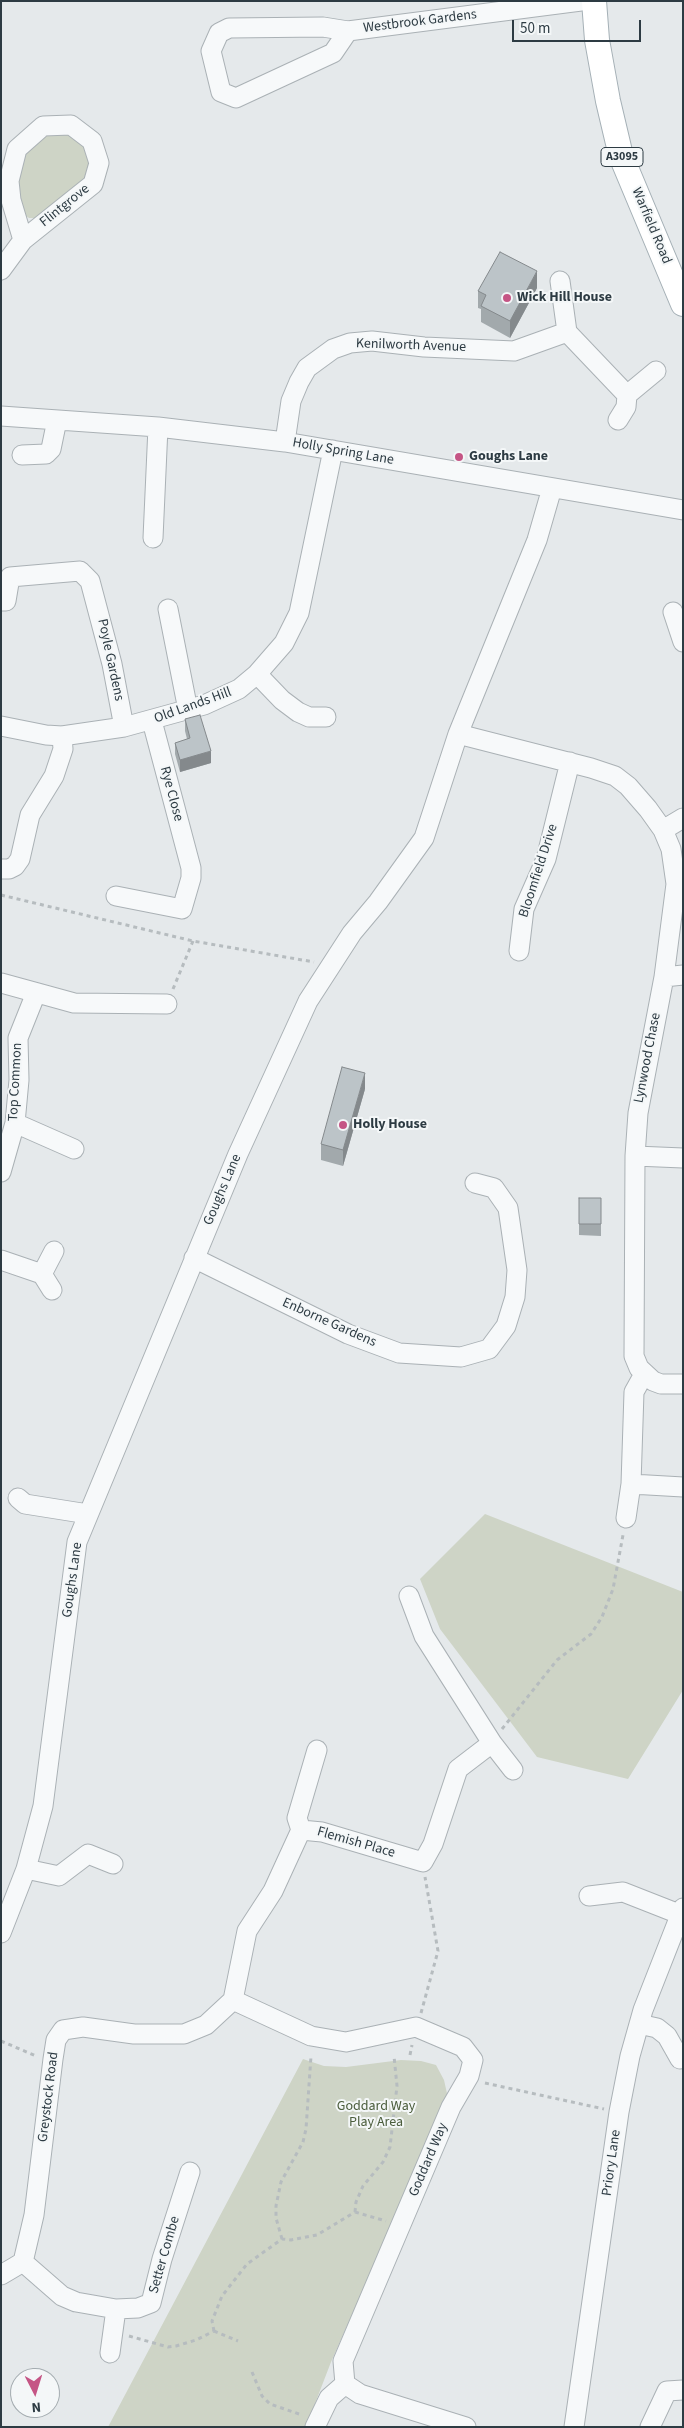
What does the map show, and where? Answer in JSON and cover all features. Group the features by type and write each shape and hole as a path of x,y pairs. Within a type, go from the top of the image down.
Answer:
{"main road":[{"name":"Warfield Road","path":"594,1 597,40 608,101 621,156 683,304"}],"street":[{"name":"Westbrook Gardens","path":"348,31 333,53 236,98 221,92 211,51 219,34 229,28 323,27 348,31 580,1"},
{"name":"Flintgrove","path":"1,270 22,240 93,184 99,163 92,141 72,125 43,126 17,149 9,182 11,200 22,240"},
{"path":"560,281 567,332 626,395 626,407 618,420"},
{"name":"Kenilworth Avenue","path":"285,442 291,401 299,382 307,368 333,349 350,343 372,341 424,347 514,351 567,332"},
{"path":"626,395 656,371"},
{"name":"Holly Spring Lane","path":"1,416 158,427 285,442 683,510"},
{"path":"22,455 46,454 51,450 57,420"},
{"path":"153,538 158,427"},
{"name":"Old Lands Hill","path":"1,726 46,735 62,736 124,727 188,710 239,689 258,674 284,643 299,613 334,450"},
{"name":"Goughs Lane","path":"1,1933 26,1869 43,1806 77,1542 238,1154 308,1001 329,966 424,838 458,734 537,540 552,488"},
{"name":"Poyle Gardens","path":"1,601 6,601 10,577 80,570 90,581 95,594 112,664 124,727"},
{"path":"168,609 188,710"},
{"path":"258,674 282,700 298,712 309,718 326,717"},
{"name":"Rye Close","path":"116,896 182,909 190,878 190,868 152,721"},
{"name":"Lynwood Chase","path":"458,734 570,762 615,776 628,786 648,809 671,848 676,884 664,976 638,1113 635,1156 634,1356 644,1374"},
{"path":"1,869 10,869 20,859 30,816 54,776 63,749 62,736"},
{"name":"Bloomfield Drive","path":"519,951 524,908 546,859 570,762"},
{"path":"662,830 683,818"},
{"path":"664,976 683,975"},
{"path":"1,983 74,1003 167,1004"},
{"name":"Top Common","path":"1,1172 15,1123 19,1080 18,1038 36,993"},
{"path":"15,1123 74,1148"},
{"path":"635,1156 683,1158"},
{"name":"Enborne Gardens","path":"194,1258 348,1334 399,1353 461,1357 489,1348 506,1326 515,1297 517,1270 508,1208 494,1188 475,1183"},
{"path":"1,1260 47,1282 54,1251"},
{"path":"626,1518 630,1484 634,1392 644,1374 661,1384 683,1384"},
{"path":"630,1484 683,1487"},
{"path":"18,1498 25,1504 88,1514"},
{"path":"409,1596 424,1636 492,1743 513,1770"},
{"path":"422,1862 433,1844 458,1769 492,1743"},
{"path":"301,1830 297,1818 317,1750"},
{"name":"Flemish Place","path":"233,2000 247,1931 273,1891 301,1830 322,1832 422,1862"},
{"path":"26,1869 59,1876 88,1854 113,1864"},
{"path":"589,1896 623,1892 681,1911"},
{"name":"Priory Lane","path":"574,2427 619,2112 639,2024 681,1911"},
{"name":"Goddard Way","path":"233,2000 311,2036 346,2042 416,2027 463,2047 473,2060 469,2076 451,2107 343,2360 346,2384"},
{"name":"Greystock Road","path":"23,2262 34,2215 56,2040 62,2030 83,2027 134,2034 184,2034 206,2025 233,2000"},
{"path":"639,2024 657,2028 667,2036 680,2059"},
{"name":"Setter Combe","path":"23,2262 62,2296 76,2302 116,2309 138,2308 151,2303 162,2259 190,2172"},
{"path":"1,2275 23,2262"},
{"path":"110,2353 116,2309"},
{"path":"316,2424 329,2398 346,2384 360,2394 456,2425"},
{"path":"650,2427 666,2392 683,2390"}],"path":[{"path":"1,895 193,941 329,966"},
{"path":"167,1004 193,941"},
{"path":"492,1743 556,1660 591,1634 602,1617 613,1589 626,1518"},
{"path":"421,2012 438,1951 422,1862"},
{"path":"1,2041 38,2056"},
{"path":"282,2239 276,2218 276,2206 281,2182 303,2142 306,2129 311,2056"},
{"path":"355,2212 356,2202 363,2186 383,2162 390,2147 397,2086 394,2056"},
{"path":"480,2082 619,2112"},
{"path":"214,2331 212,2321 229,2284 247,2264 282,2239 291,2240 318,2235 355,2212 401,2226"},
{"path":"113,2332 168,2346 196,2340 214,2331 238,2341"},
{"path":"252,2372 262,2396 270,2404 316,2424"}],"green space":[{"path":"66,130 81,139 92,160 91,177 46,218 29,218 19,211 15,182 25,151 38,136"},
{"path":"485,1514 683,1592 683,1690 628,1779 537,1757 440,1629 420,1579"},
{"name":"Goddard Way Play Area","path":"303,2059 324,2066 346,2067 401,2060 421,2061 436,2065 444,2080 448,2098 331,2362 306,2427 108,2427"}],"building":[{"name":"Wick Hill House","path":"500,252 537,271 510,321 481,306 486,295 478,291"},
{"path":"200,715 211,751 180,760 175,743 190,738 185,719"},
{"name":"Holly House","path":"342,1067 365,1073 343,1150 321,1144"},
{"path":"579,1198 601,1198 601,1224 579,1224"}],"place":[{"name":"Wick Hill House","path":"507,298"},
{"name":"Goughs Lane","path":"459,457"},
{"name":"Holly House","path":"343,1125"}]}
